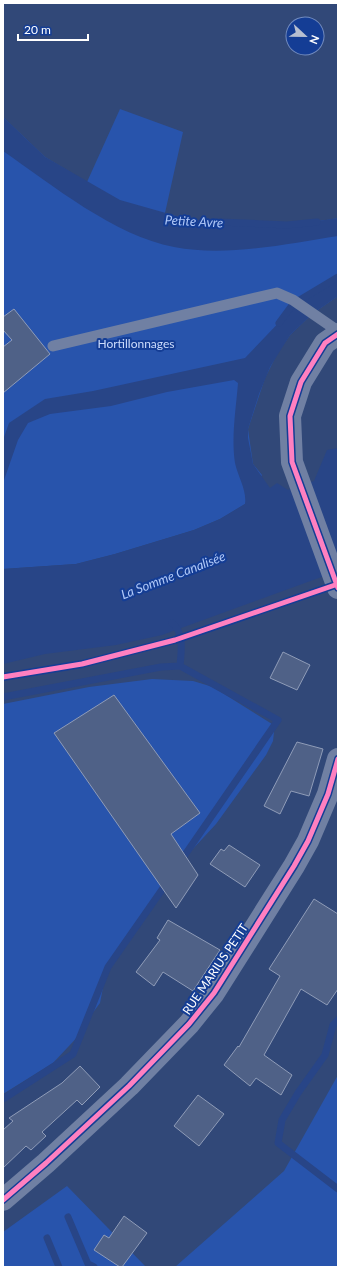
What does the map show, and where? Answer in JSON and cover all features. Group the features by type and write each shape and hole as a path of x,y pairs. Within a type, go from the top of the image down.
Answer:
{"street":[{"path":"338,332 325,343 301,382 290,416 292,462 338,588"},
{"name":"RUE MARIUS PETIT","path":"3,1200 46,1163 129,1086 189,1024 214,993 304,847 328,794 338,760"}],"lane":[{"path":"53,346 277,293 293,300 338,332"}],"green space":[{"name":"Hortillonnages","path":"120,109 183,132 165,213 208,222 251,225 295,224 338,218 338,296 312,314 290,335 277,354 265,378 248,429 253,464 262,475 245,504 220,519 194,530 115,554 76,564 3,569 3,117 45,157 87,182"},
{"path":"152,679 193,681 213,687 272,724 274,732 273,741 266,755 216,824 190,852 106,972 100,1003 88,1019 83,1031 53,1063 3,1094 3,704 89,687"},
{"path":"338,1075 338,1267 175,1267 284,1171"},
{"path":"67,1186 146,1267 3,1267 3,1232"}],"water":[{"path":"3,117 45,157 120,200 187,219 269,226 299,224 338,218 338,236 277,246 214,251 174,247 152,241 129,232 85,208 3,151"},
{"name":"La Somme Canalisée","path":"338,276 338,296 312,314 290,335 270,367 259,394 248,429 248,438 253,464 270,488 277,483 288,490 314,481 327,450 338,448 338,571 162,635 116,645 45,654 3,664 3,569 76,564 115,554 194,530 220,519 245,504 244,489 236,468 234,453 234,423 238,383 234,380 167,392 111,406 50,414 28,423 18,440 3,483 3,440 9,423 45,399 93,391 245,358 288,313 313,292"}],"building":[{"path":"14,309 50,354 3,393 3,347 12,340 3,330 3,317"},
{"path":"283,652 310,665 297,690 270,678"},
{"path":"114,695 200,813 171,834 198,875 176,908 54,733"},
{"path":"297,742 323,749 309,796 291,791 280,814 264,806"},
{"path":"229,845 260,865 245,887 210,864 221,849 224,851"},
{"path":"314,899 338,914 338,989 327,1005 301,989 264,1055 292,1075 281,1095 256,1078 250,1086 224,1065 238,1046 239,1047 280,976 269,969"},
{"path":"168,920 220,950 193,991 163,972 154,986 136,972 160,940 157,938"},
{"path":"80,1066 100,1087 82,1105 77,1100 42,1132 46,1136 31,1150 26,1146 3,1168 3,1130 13,1121 9,1118 62,1083"},
{"path":"198,1095 224,1114 199,1146 174,1126"},
{"path":"124,1216 147,1233 122,1267 120,1267 94,1250 104,1235 109,1238"}],"waterway":[{"name":"Petite Avre","path":"220,222 287,225 317,222"},
{"name":"Petite Avre","path":"279,323 293,304 338,277"},
{"path":"172,623 176,627 181,637 180,666 278,720 180,862"},
{"path":"3,697 161,667 180,666"},
{"path":"3,1099 73,1054 108,967 168,881"},
{"path":"338,1020 333,1025 325,1055 298,1093 282,1120 278,1143 338,1189"},
{"path":"68,1217 88,1264 94,1267"},
{"path":"47,1238 59,1267"}],"cycle path":[{"path":"338,334 325,343 301,382 290,416 292,462 338,588"},
{"path":"3,677 82,664 175,640 338,584"},
{"path":"3,1200 46,1163 129,1086 189,1024 214,993 294,866 308,841 328,794 338,759"}]}
